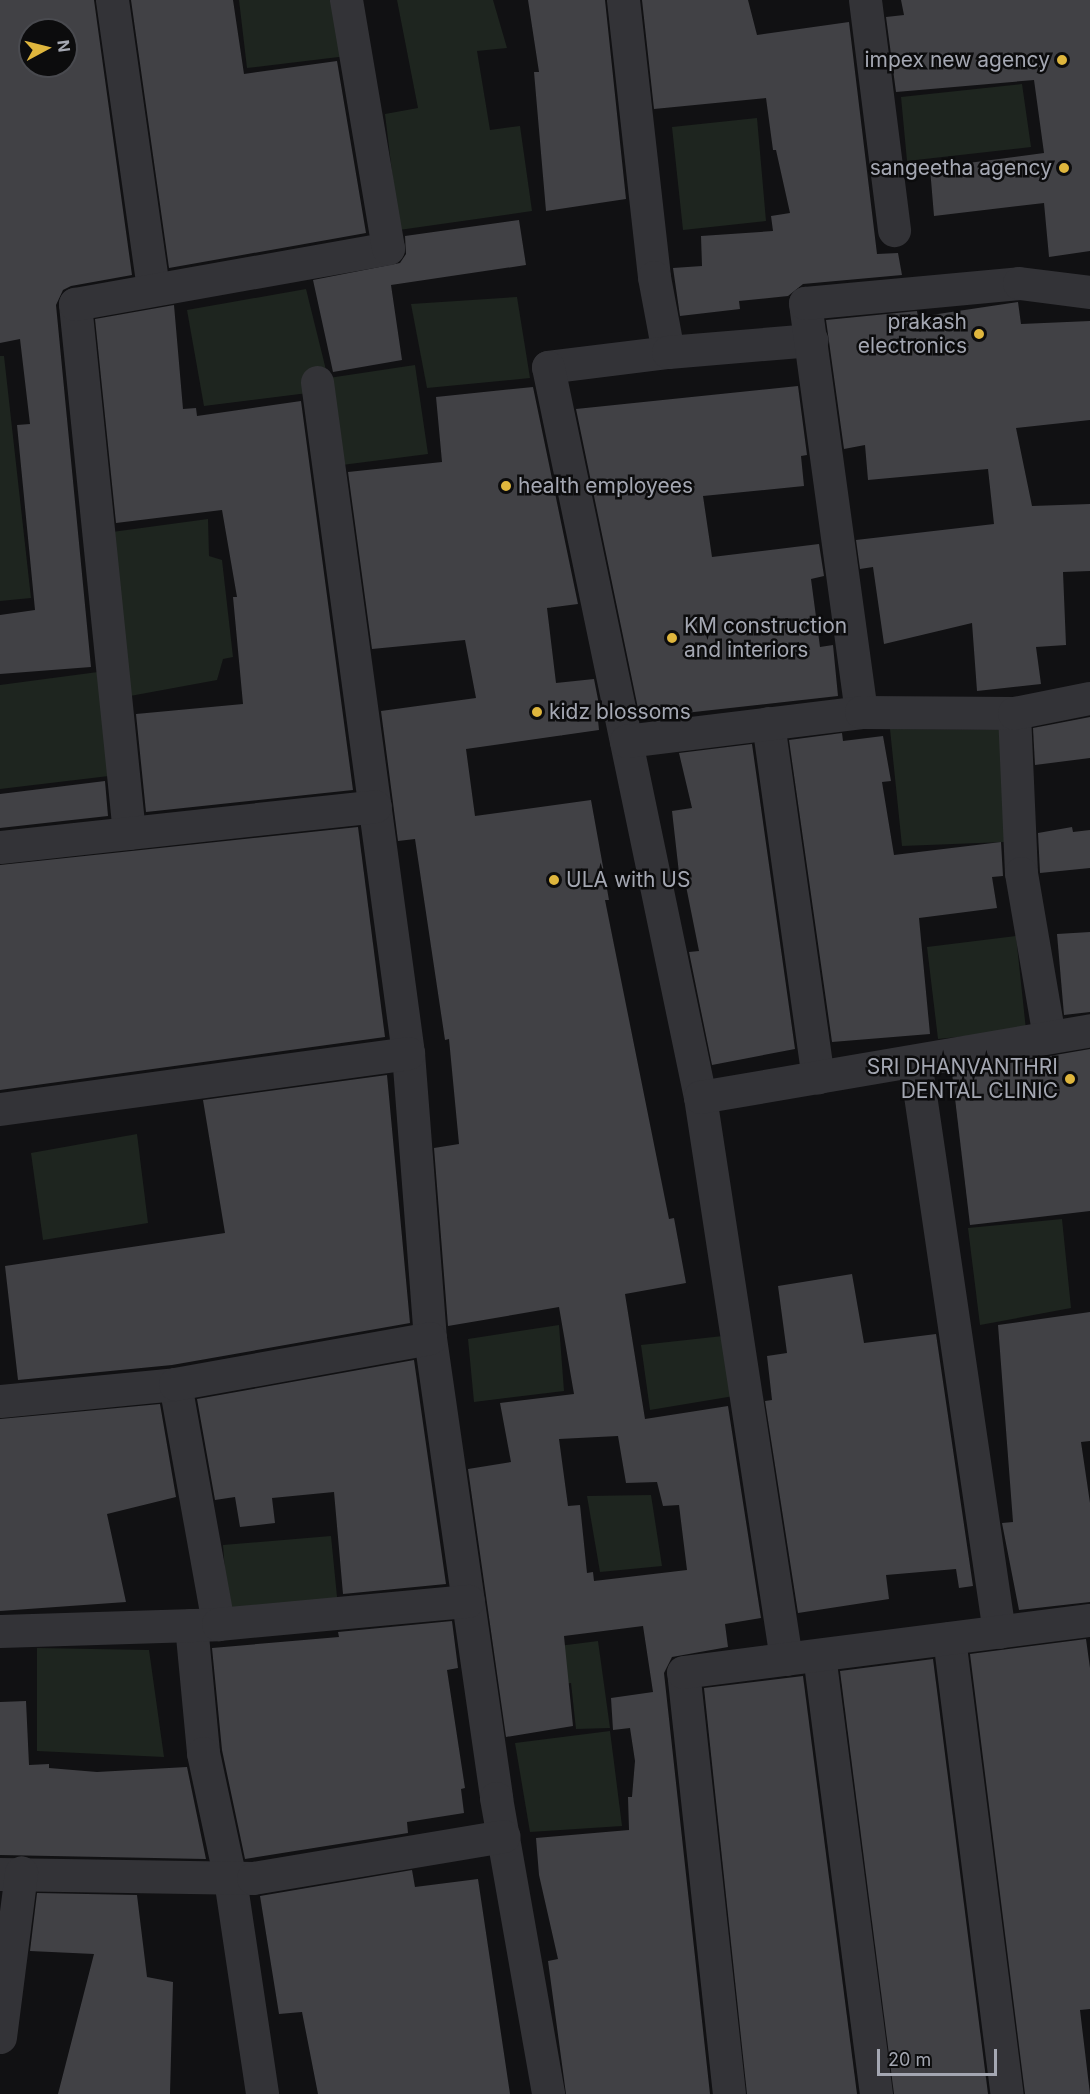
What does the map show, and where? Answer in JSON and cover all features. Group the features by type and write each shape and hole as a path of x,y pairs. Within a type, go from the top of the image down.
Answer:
{"street":[{"path":"112,0 153,289"},
{"path":"129,833 75,304 388,248 346,0"},
{"path":"623,0 654,278 668,352"},
{"path":"865,0 894,230"},
{"path":"861,712 812,340 805,303 1019,283 1090,292"},
{"path":"786,1659 700,1097 548,368 668,352 812,340"},
{"path":"317,382 408,1053 430,1338 503,1836 548,2094"},
{"path":"626,741 861,712 1014,713 1090,698"},
{"path":"1014,713 1021,873 1049,1037"},
{"path":"768,723 818,1077"},
{"path":"0,847 375,806"},
{"path":"700,1097 1090,1030"},
{"path":"0,1109 408,1053"},
{"path":"915,1061 999,1632"},
{"path":"0,1401 175,1384 430,1338"},
{"path":"175,1384 205,1625 203,1753 230,1879 262,2094"},
{"path":"0,1631 205,1625 468,1601"},
{"path":"729,2094 683,1672 1090,1620"},
{"path":"949,1638 1007,2094"},
{"path":"819,1654 876,2094"},
{"path":"0,2037 10,1873 230,1879 503,1836"}],"shaded area":[{"path":"239,0 337,0 347,56 247,68"},
{"path":"397,0 493,0 507,48 477,51 490,130 520,126 532,211 399,230 385,114 418,108"},
{"path":"1022,84 1031,147 907,161 901,97"},
{"path":"757,118 766,221 683,230 672,127"},
{"path":"306,289 326,370 308,393 204,406 187,310"},
{"path":"517,297 530,378 427,388 411,304"},
{"path":"0,356 4,356 31,598 0,601"},
{"path":"415,365 428,454 334,466 322,379"},
{"path":"208,519 209,556 222,560 233,657 223,659 217,680 130,696 112,532"},
{"path":"98,672 109,776 0,789 0,685"},
{"path":"890,729 1002,730 1005,842 902,846"},
{"path":"1016,936 1026,1030 938,1039 927,947"},
{"path":"137,1134 148,1223 43,1240 31,1153"},
{"path":"1062,1219 1071,1308 980,1325 968,1228"},
{"path":"559,1325 564,1391 474,1402 468,1339"},
{"path":"723,1336 734,1396 650,1410 641,1345"},
{"path":"651,1495 662,1566 600,1572 587,1496"},
{"path":"331,1536 338,1607 228,1612 223,1545"},
{"path":"598,1641 610,1728 576,1729 571,1683 507,1690 504,1653"},
{"path":"37,1648 149,1650 164,1757 37,1751"},
{"path":"610,1731 622,1826 530,1832 515,1743"}],"building":[{"path":"0,0 94,0 132,275 71,286 63,290 56,305 91,667 0,674 0,615 35,610 17,425 30,424 20,339 0,343"},
{"path":"131,0 233,0 244,74 337,61 366,233 169,268"},
{"path":"528,0 605,0 626,199 546,211 534,72 539,72"},
{"path":"642,0 748,0 757,35 849,22 877,254 898,253 902,275 803,284 788,296 739,301 740,309 680,316 673,268 702,266 701,236 773,231 771,216 790,213 776,150 773,150 766,98 654,109"},
{"path":"901,0 1090,0 1090,251 1049,257 1044,203 934,216 930,168 1044,153 1034,80 896,92 886,17 904,15"},
{"path":"519,220 526,265 391,285 402,360 333,372 313,280 400,263 406,254 405,236"},
{"path":"1018,302 1021,324 1090,321 1090,420 1016,428 1032,506 1090,504 1090,571 1063,572 1066,645 1036,647 1041,684 977,691 972,623 884,644 873,567 860,569 856,540 994,524 988,469 868,480 865,445 844,449 826,320 917,311 918,317"},
{"path":"174,305 183,409 196,408 197,416 301,401 353,790 146,812 136,714 243,704 233,597 237,597 222,510 116,523 95,319"},
{"path":"798,386 807,455 801,456 804,486 703,496 712,557 819,544 824,576 811,579 820,647 833,645 838,696 640,718 576,409"},
{"path":"533,387 578,604 547,608 556,683 594,679 602,720 598,720 599,730 466,749 475,816 591,800 609,900 605,900 669,1219 674,1218 686,1283 625,1294 645,1419 728,1406 761,1618 725,1624 728,1647 672,1657 664,1673 710,2094 566,2094 548,1961 558,1959 539,1875 536,1838 629,1830 628,1797 632,1797 635,1761 630,1728 613,1730 611,1698 653,1692 643,1626 564,1636 573,1726 506,1737 468,1469 511,1462 500,1403 574,1394 559,1307 448,1326 434,1148 459,1144 449,1039 445,1040 415,839 398,841 381,711 476,698 465,640 372,649 348,472 442,462 436,397","holes":["618,1436 626,1483 657,1482 663,1506 679,1505 687,1570 594,1581 593,1572 587,1573 580,1505 568,1506 559,1439"]},
{"path":"1090,717 1090,758 1035,765 1033,728"},
{"path":"842,733 843,741 883,736 891,781 882,782 894,855 1001,842 1003,876 992,877 997,908 919,918 930,1034 832,1042 789,740"},
{"path":"752,744 795,1049 712,1065 689,952 699,951 685,881 680,882 672,811 692,808 679,753"},
{"path":"105,781 108,816 0,828 0,794"},
{"path":"358,827 385,1037 0,1090 0,865"},
{"path":"1072,827 1073,832 1090,830 1090,868 1040,873 1038,833"},
{"path":"1090,932 1090,1012 1064,1015 1057,934"},
{"path":"1090,1049 1090,1211 970,1225 952,1073"},
{"path":"387,1075 410,1323 172,1365 18,1380 5,1266 225,1233 203,1100"},
{"path":"852,1274 864,1343 936,1334 973,1586 959,1588 956,1569 886,1575 889,1599 798,1613 765,1401 772,1400 767,1356 787,1353 778,1286"},
{"path":"1090,1312 1090,1441 1081,1442 1090,1503 1090,1602 1019,1610 1002,1523 1013,1522 998,1325"},
{"path":"414,1360 446,1584 343,1594 334,1492 272,1498 275,1523 240,1527 235,1497 215,1500 197,1399"},
{"path":"160,1404 176,1497 107,1514 126,1602 0,1611 0,1419"},
{"path":"452,1621 458,1668 447,1670 465,1788 461,1789 464,1813 407,1822 408,1833 245,1859 222,1750 212,1648 339,1637 338,1632"},
{"path":"1086,1639 1090,1668 1090,2009 1080,2010 1090,2094 1025,2094 970,1654"},
{"path":"933,1659 988,2094 894,2094 840,1671"},
{"path":"803,1676 857,2094 747,2094 704,1688"},
{"path":"26,1701 29,1765 49,1764 49,1768 97,1772 187,1767 206,1859 0,1855 0,1702"},
{"path":"412,1870 415,1887 478,1879 510,2094 318,2094 302,2012 279,2014 260,1896"},
{"path":"37,1893 137,1895 147,1977 173,1982 170,2094 58,2094 94,1954 30,1951"}],"place":[{"name":"impex new agency","path":"1062,60"},
{"name":"sangeetha agency","path":"1064,168"},
{"name":"prakash electronics","path":"979,334"},
{"name":"health employees","path":"506,486"},
{"name":"KM construction and interiors","path":"672,638"},
{"name":"kidz blossoms","path":"537,712"},
{"name":"ULA with US","path":"554,880"},
{"name":"SRI DHANVANTHRI DENTAL CLINIC","path":"1070,1079"}]}
